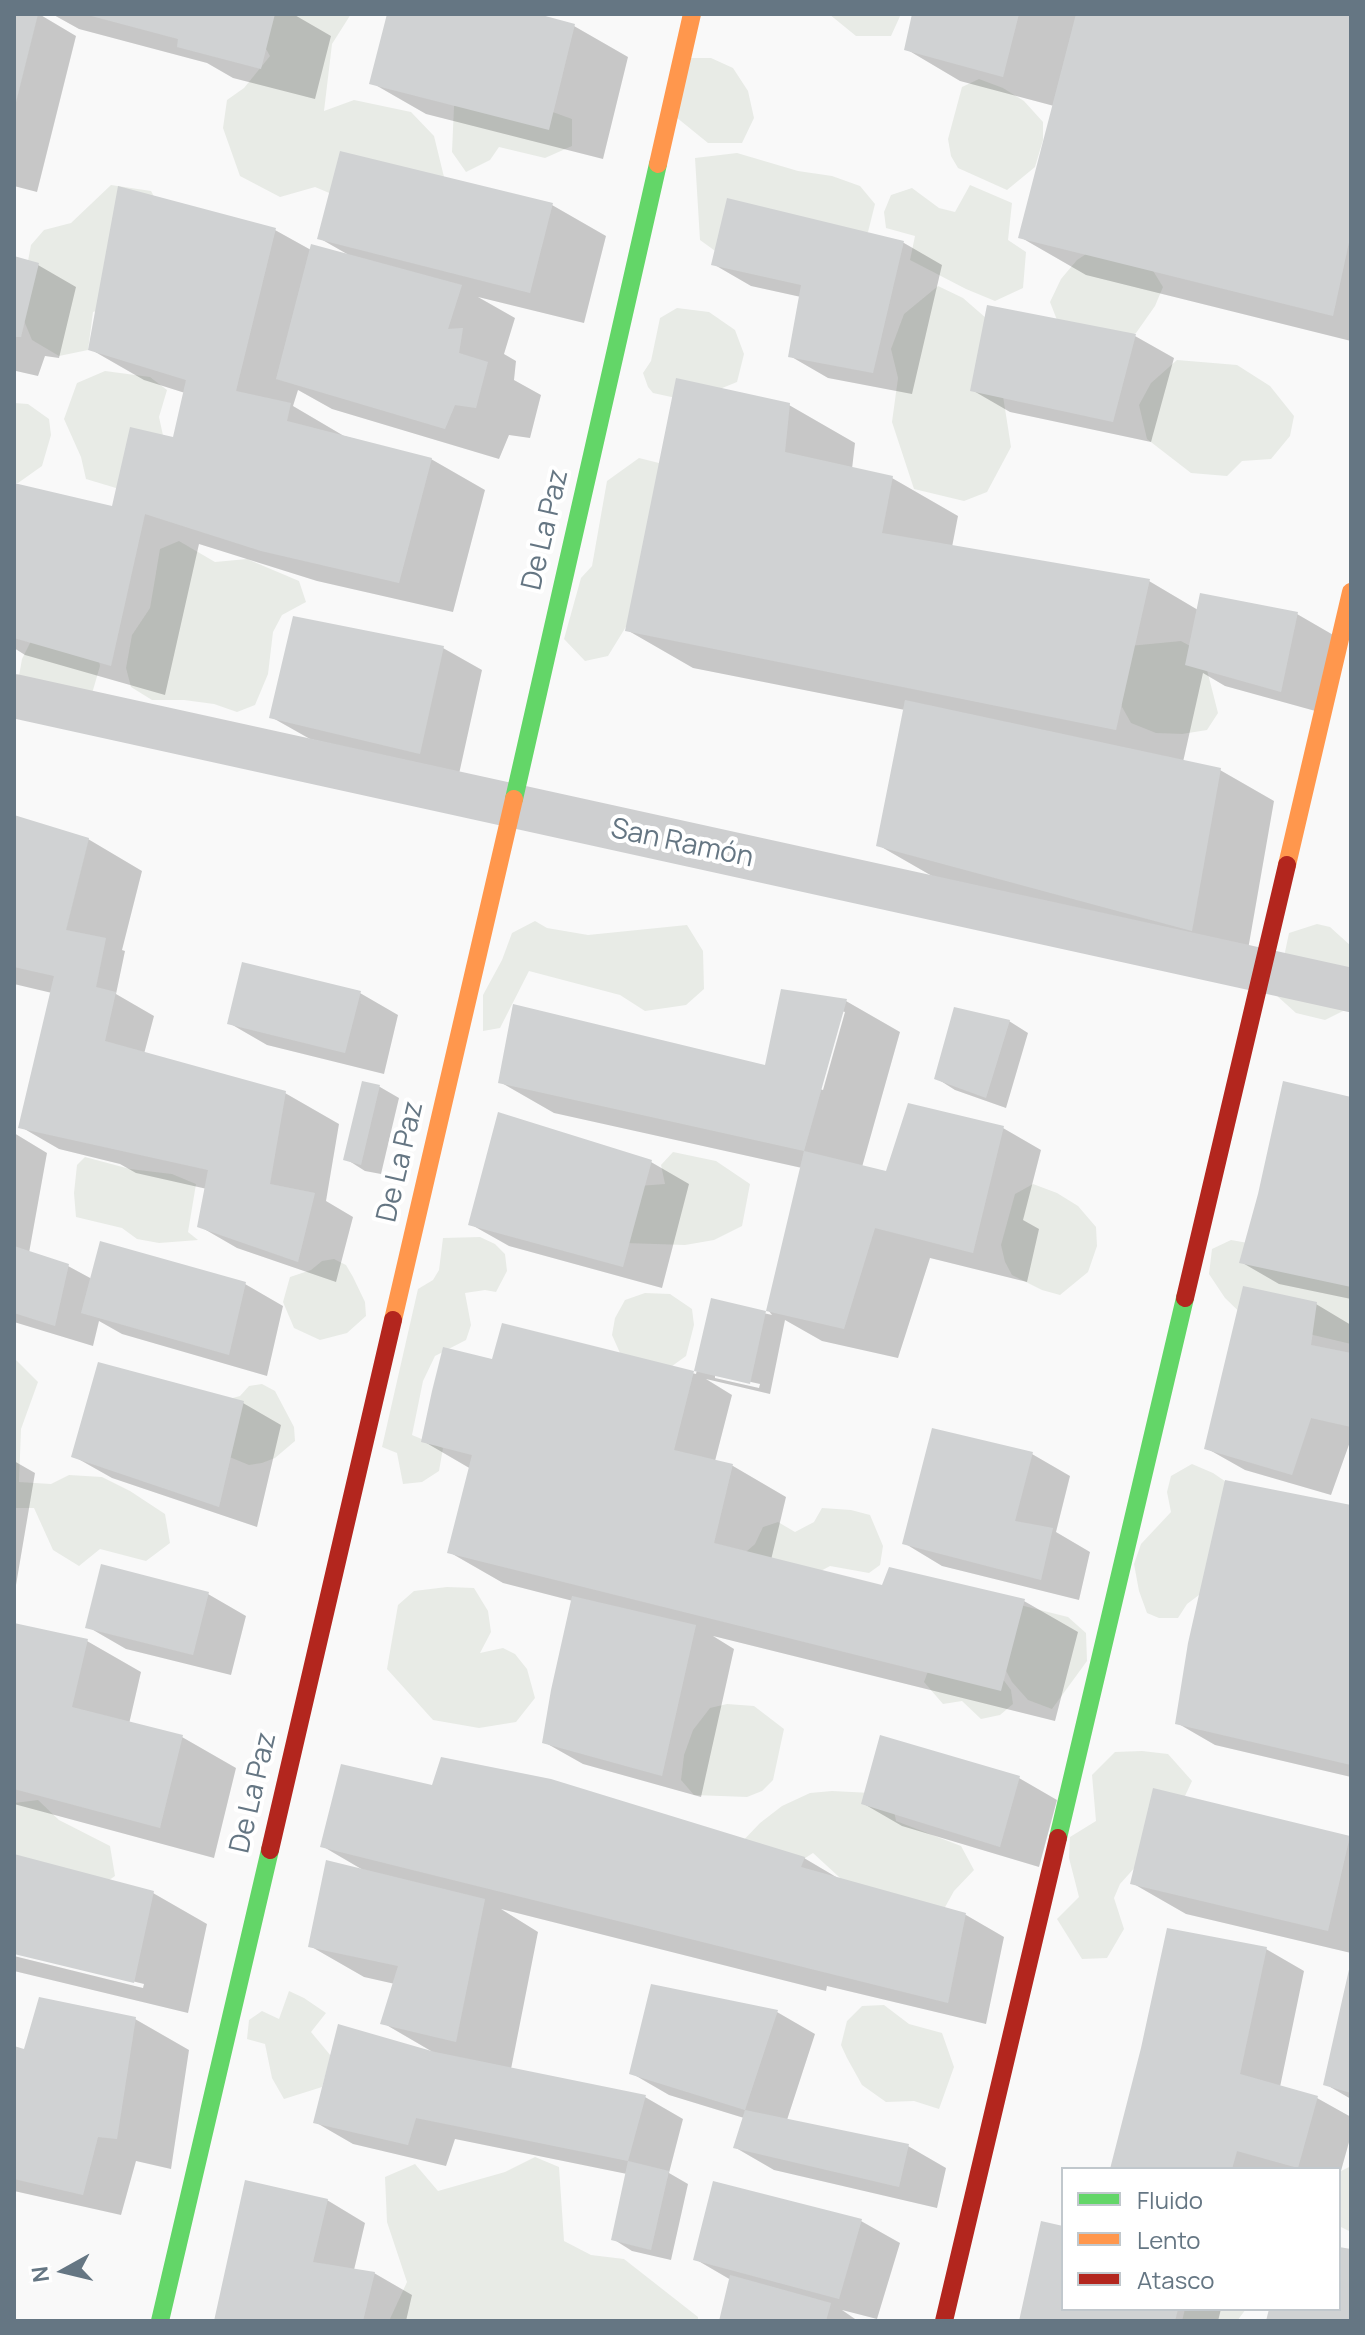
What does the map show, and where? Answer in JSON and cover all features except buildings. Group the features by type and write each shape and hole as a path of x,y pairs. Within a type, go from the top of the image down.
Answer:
{"street":[{"name":"De La Paz","path":"160,2321 512,807 692,14"},
{"path":"944,2321 1351,592"},
{"name":"San Ramón","path":"14,696 1351,990"}],"shaded area":[{"path":"246,14 351,14 332,44 324,111 354,100 411,112 434,136 444,177 346,200 315,187 280,197 240,176 223,128 227,100 244,88 270,56"},
{"path":"829,14 901,14 891,36 856,36"},
{"path":"691,58 711,58 733,68 748,91 754,118 742,143 708,143 676,117"},
{"path":"979,79 1003,88 1024,101 1043,122 1043,140 1035,167 1007,190 958,168 951,156 948,139 962,87"},
{"path":"477,96 539,107 572,119 572,146 545,158 499,147 490,160 466,172 452,152 454,106"},
{"path":"737,153 798,171 832,176 860,186 875,204 868,232 729,261 700,240 695,158"},
{"path":"111,185 151,191 164,215 124,304 93,312 88,350 59,356 32,340 19,309 31,245 44,230 71,223"},
{"path":"970,185 1012,203 1008,240 1026,252 1023,288 995,301 910,260 915,236 886,228 884,212 891,195 912,188 939,208 955,212"},
{"path":"1101,244 1144,256 1163,287 1155,306 1136,333 1123,339 1057,320 1050,302 1061,279 1077,260"},
{"path":"938,286 963,298 994,325 1011,447 987,492 964,501 914,489 892,422 898,378 891,349 904,314"},
{"path":"677,308 709,312 735,330 744,354 737,382 690,401 653,393 648,387 643,373 651,361 660,318"},
{"path":"1177,360 1237,365 1270,386 1294,416 1290,436 1271,459 1242,461 1227,476 1191,473 1147,439 1139,405 1151,383"},
{"path":"105,371 150,377 167,390 159,417 167,454 127,486 116,488 86,479 81,457 64,419 77,383"},
{"path":"14,403 28,404 49,419 51,435 42,466 18,483 14,483"},
{"path":"639,458 675,467 651,586 608,656 585,661 564,639 581,578 592,566 607,481"},
{"path":"179,541 215,562 247,559 299,581 306,602 282,615 273,632 268,674 255,705 237,712 214,704 152,700 131,687 126,668 132,635 150,608 160,549"},
{"path":"31,641 97,650 100,666 91,697 19,676 22,659"},
{"path":"1181,641 1194,648 1205,662 1218,713 1207,730 1182,734 1156,733 1131,723 1122,707 1116,681 1129,646"},
{"path":"535,921 547,928 588,935 687,925 703,951 704,989 686,1005 645,1011 620,995 529,971 500,1028 483,1031 483,995 512,933"},
{"path":"1317,924 1330,927 1351,946 1351,1010 1325,1020 1296,1013 1276,995 1289,933"},
{"path":"673,1152 716,1161 750,1184 742,1226 714,1240 685,1245 624,1243 638,1186 665,1184 661,1165"},
{"path":"85,1157 130,1169 172,1174 196,1184 188,1232 198,1240 159,1243 137,1239 122,1228 76,1217 74,1193 77,1165"},
{"path":"1033,1184 1057,1193 1078,1206 1096,1227 1097,1246 1088,1272 1060,1295 1012,1275 1005,1262 1001,1245 1015,1194"},
{"path":"480,1237 495,1244 505,1254 507,1271 496,1292 465,1293 471,1325 466,1340 435,1356 423,1381 412,1435 443,1448 439,1471 422,1482 403,1484 397,1453 382,1447 418,1289 433,1280 439,1270 443,1238"},
{"path":"1231,1240 1265,1246 1351,1287 1351,1344 1313,1335 1289,1325 1255,1327 1225,1298 1209,1274 1212,1249"},
{"path":"334,1259 346,1265 353,1277 365,1302 366,1316 347,1333 320,1340 294,1328 283,1302 290,1277 311,1270 322,1261"},
{"path":"645,1293 670,1294 692,1309 694,1325 686,1356 661,1374 624,1362 612,1335 615,1318 625,1300"},
{"path":"14,1358 38,1382 21,1429 19,1482 51,1484 69,1475 102,1477 130,1491 165,1514 170,1543 146,1561 100,1549 79,1566 53,1550 34,1508 14,1508"},
{"path":"262,1384 275,1391 294,1427 295,1441 275,1458 249,1465 222,1454 218,1402 240,1396 249,1386"},
{"path":"1192,1464 1213,1473 1238,1490 1211,1586 1187,1604 1178,1618 1159,1618 1147,1613 1134,1564 1141,1544 1171,1512 1167,1492 1171,1476"},
{"path":"822,1508 870,1515 883,1546 880,1565 869,1573 830,1566 804,1580 739,1558 755,1544 763,1527 778,1522 795,1532 814,1522"},
{"path":"474,1588 488,1611 491,1632 480,1653 503,1648 515,1654 527,1669 535,1698 516,1722 479,1728 433,1720 387,1669 398,1605 414,1591"},
{"path":"1016,1604 1068,1617 1086,1633 1087,1661 1052,1709 1028,1700 1012,1682 994,1648"},
{"path":"990,1662 1011,1690 1013,1704 1000,1715 981,1719 962,1701 943,1704 924,1682 931,1663"},
{"path":"727,1704 754,1706 784,1729 773,1780 762,1791 747,1797 694,1795 681,1780 684,1755 693,1730 710,1708"},
{"path":"1115,1752 1168,1754 1192,1781 1177,1813 1143,1829 1146,1855 1120,1884 1114,1898 1124,1929 1107,1958 1082,1959 1057,1919 1079,1897 1069,1858 1070,1837 1096,1821 1092,1775"},
{"path":"810,1793 891,1794 896,1821 961,1846 974,1870 954,1891 939,1918 851,1888 813,1853 785,1871 738,1846 782,1806"},
{"path":"38,1800 59,1820 110,1846 115,1876 93,1891 14,1884 14,1803"},
{"path":"289,1991 326,2013 311,2032 331,2056 322,2087 284,2099 272,2078 265,2044 247,2039 249,2020 262,2011 279,2019"},
{"path":"884,2005 909,2024 942,2033 954,2067 939,2109 914,2101 886,2102 862,2085 847,2058 841,2045 847,2021 862,2006"},
{"path":"535,2157 559,2167 564,2241 591,2255 624,2259 698,2317 698,2321 389,2321 407,2282 387,2222 385,2177 415,2164 438,2191 505,2172"},
{"path":"1351,2166 1351,2232 1341,2227 1341,2171"},
{"path":"1184,2311 1244,2311 1237,2321 1182,2321"}],"traffic: fast":[{"path":"514,799 658,164"},
{"path":"1058,1838 1185,1298"},
{"path":"160,2321 270,1850"}],"traffic: slow":[{"path":"658,164 692,14"},
{"path":"1287,865 1351,592"},
{"path":"393,1320 514,799"}],"traffic: jam":[{"path":"1185,1298 1287,865"},
{"path":"270,1850 393,1320"},
{"path":"944,2321 1058,1838"}]}
